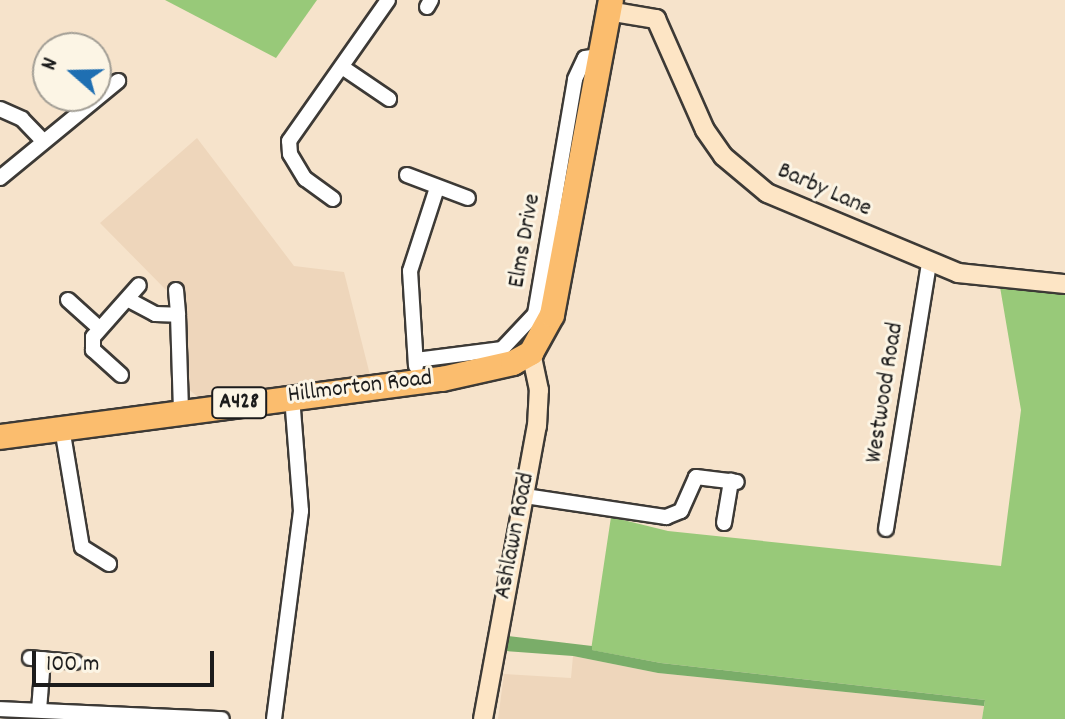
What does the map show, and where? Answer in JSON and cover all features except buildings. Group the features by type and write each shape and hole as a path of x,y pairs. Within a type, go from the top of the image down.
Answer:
{"highway":[{"path":"531,353 552,315 609,5"},
{"name":"Hillmorton Road","path":"0,437 292,396 416,370 478,373 531,353"}],"street":[{"path":"333,199 305,179 289,147 292,134 388,0"},
{"name":"Barby Lane","path":"609,5 656,19 705,130 751,183 782,202 958,273 1065,284"},
{"name":"Elms Drive","path":"416,370 502,349 535,314 575,79 585,58 599,56"},
{"path":"342,67 389,99"},
{"path":"0,178 118,81"},
{"path":"0,109 22,119 43,141"},
{"path":"407,175 468,198"},
{"path":"416,370 410,271 437,188"},
{"name":"Westwood Road","path":"886,529 929,263"},
{"path":"121,375 93,350 97,326 129,300 139,285"},
{"path":"176,290 181,411"},
{"path":"68,300 97,326"},
{"path":"129,300 155,314 178,315"},
{"name":"Ashlawn Road","path":"483,719 525,496 539,390 531,353"},
{"path":"274,719 301,511 292,396"},
{"path":"62,428 82,547 109,564"},
{"path":"525,496 666,517 681,511 696,477 734,482 724,523"},
{"path":"39,710 37,658 75,662"},
{"path":"0,709 222,719"}],"shaded area":[{"path":"197,138 294,266 344,272 370,375 198,397 187,388 181,288 169,293 100,223"},
{"path":"573,656 658,673 984,706 982,719 498,719 504,674 571,678"}],"green space":[{"path":"165,0 317,0 276,58"},
{"path":"1000,287 1065,294 1065,719 982,719 985,700 661,663 591,650 611,517 668,531 1001,566 1021,410"},
{"path":"508,636 592,646 592,650 661,663 985,700 984,706 658,673 573,656 506,651"}]}
